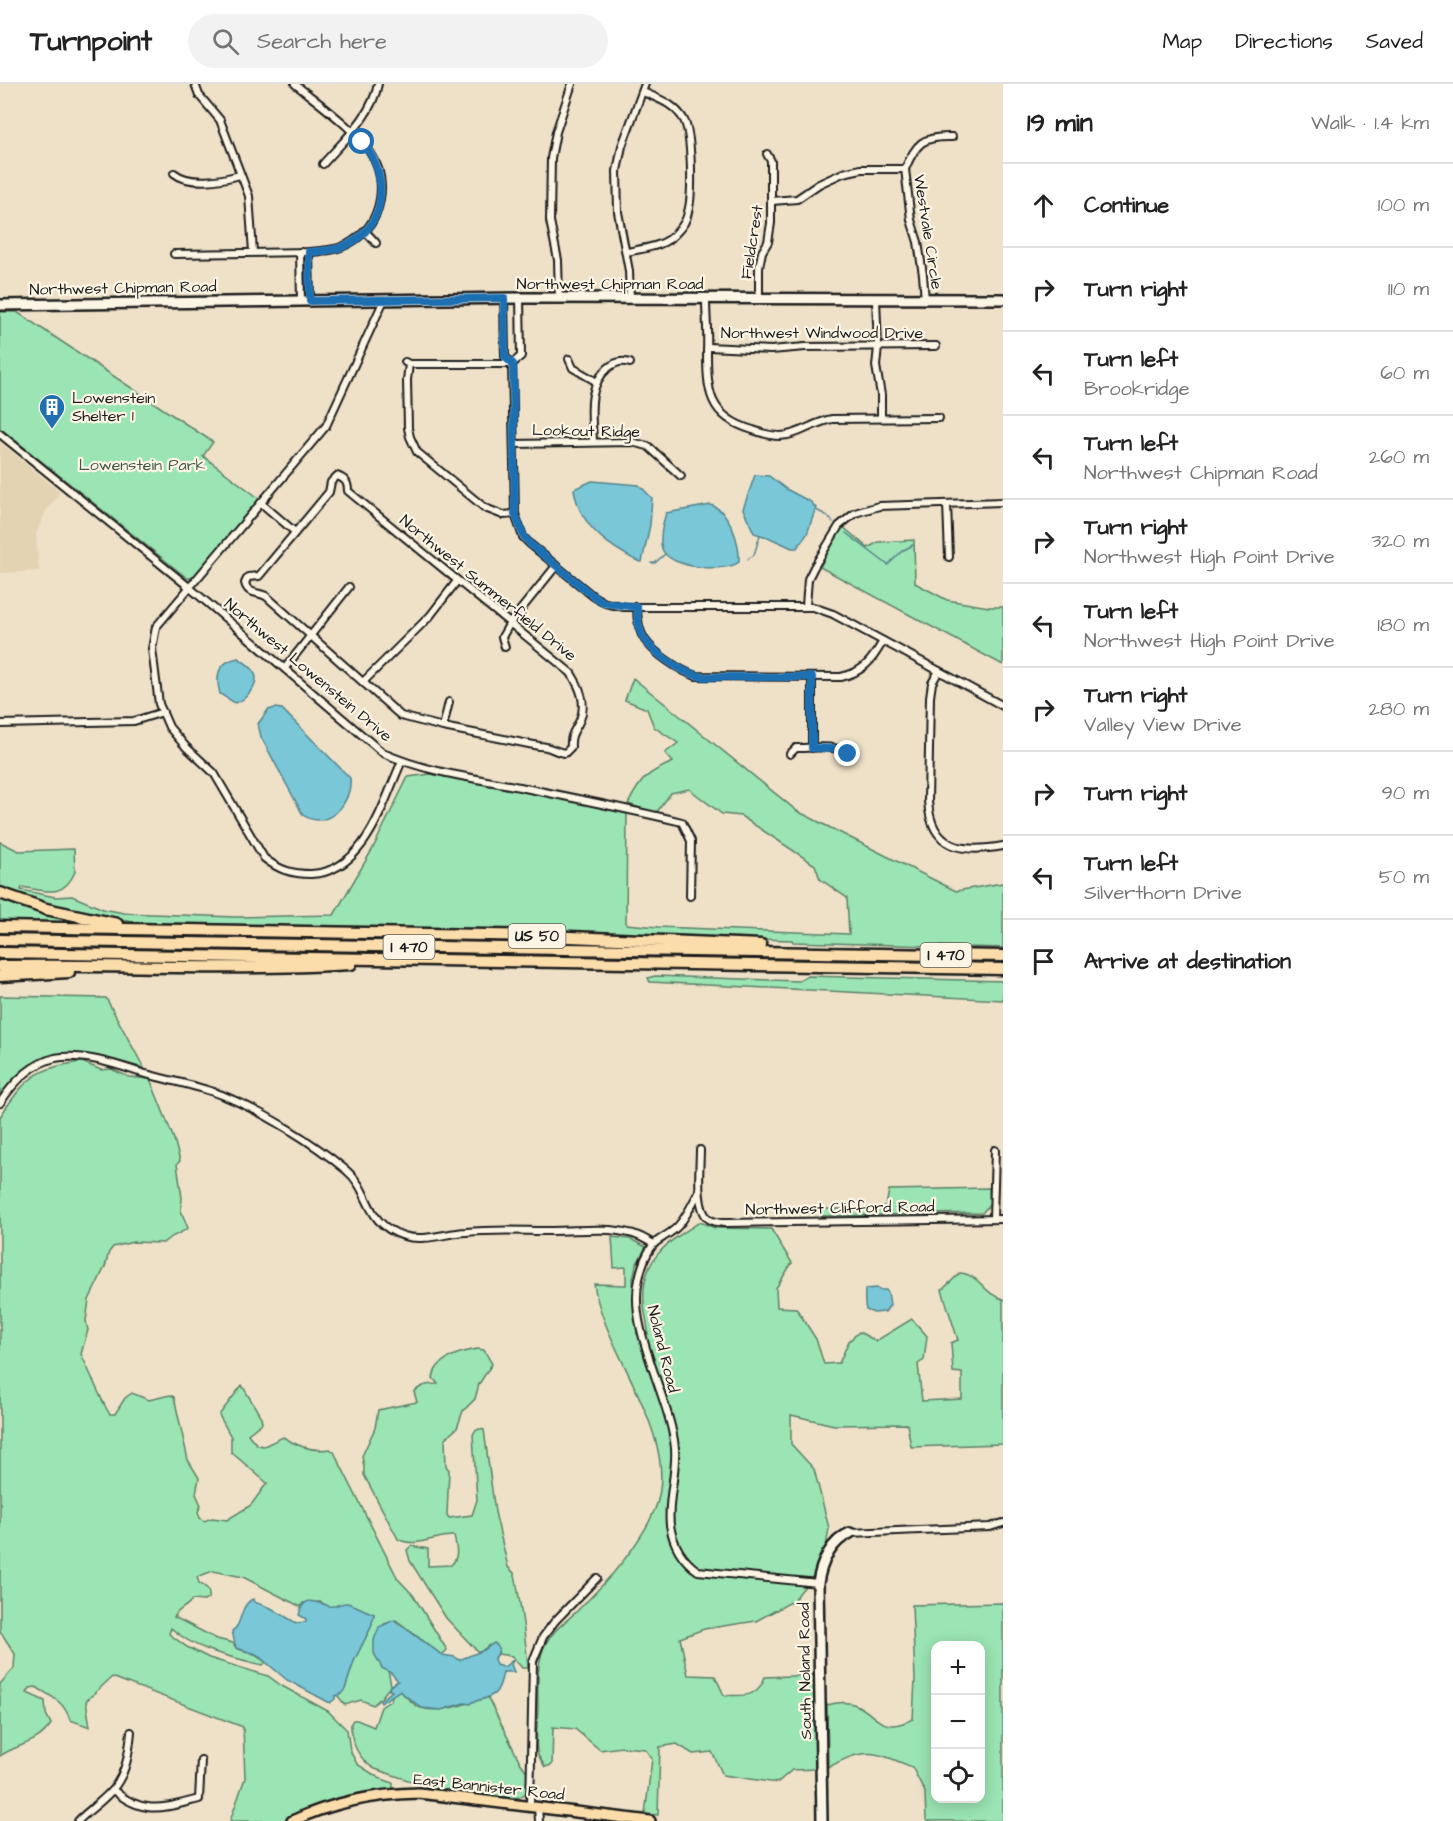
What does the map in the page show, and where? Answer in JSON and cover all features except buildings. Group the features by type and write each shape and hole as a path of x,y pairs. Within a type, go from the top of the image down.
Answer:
{"highway":[{"path":"0,893 46,909 141,928"},
{"name":"US 50","path":"0,927 546,936 789,947 817,953"},
{"name":"I 470","path":"0,940 1003,956"},
{"name":"I 470","path":"0,953 1003,969"},
{"path":"0,966 276,968 446,960"},
{"path":"0,976 141,967"}],"main road":[{"name":"Northwest Chipman Road","path":"0,305 504,298 925,300 1003,298"},
{"name":"South Noland Road","path":"822,1821 818,1582 829,1551 842,1536 850,1533"},
{"name":"East Bannister Road","path":"292,1821 329,1806 358,1798 391,1794 436,1794 650,1821"}],"street":[{"path":"195,84 199,95 220,120 249,196 252,208 253,252"},
{"path":"174,254 309,252 339,248 354,241 365,231 376,215 380,199 381,183 376,163 369,151 351,132 295,84"},
{"path":"323,164 371,105 378,84"},
{"path":"559,298 558,260 550,221 551,158 556,132 573,84"},
{"path":"630,299 627,252 619,222 617,171 622,146 645,84"},
{"path":"627,252 656,246 677,233 687,218 690,204 690,142 687,127 674,107 643,92"},
{"path":"772,201 797,199 819,184 843,173 875,168 905,169 913,150 921,142 929,138 952,137"},
{"name":"Fieldcrest","path":"759,298 759,267 770,232 772,201 771,161 767,154"},
{"name":"Westvale Circle","path":"905,169 911,220 920,253 925,300"},
{"path":"174,173 181,178 198,179 240,175"},
{"path":"365,231 376,243"},
{"path":"300,252 305,301"},
{"path":"305,301 309,252"},
{"path":"504,298 505,357 513,364 515,514 524,537 556,566 599,601 618,606 806,606 833,614 1003,706"},
{"path":"515,514 503,515 484,508 417,452 408,428 407,363 513,364 521,356 520,298"},
{"path":"706,299 707,375 710,396 716,408 727,419 741,426 779,436 793,435 817,422 832,418 939,418"},
{"path":"876,299 878,347 876,366 881,395 881,418"},
{"path":"384,300 326,426 156,627 152,649 159,704 169,727 186,747 214,772 264,858 276,868 297,874 319,874 349,861 364,844 402,761"},
{"name":"Northwest Windwood Drive","path":"708,347 771,350 805,347 936,345"},
{"path":"569,359 573,368 597,382"},
{"path":"593,441 591,407 592,393 597,382 612,364 624,361 630,363"},
{"name":"Northwest Lowenstein Drive","path":"0,434 189,587 373,746 402,761 438,771 605,804 682,822 691,841 690,897"},
{"name":"Lookout Ridge","path":"514,444 631,442 648,446 681,476"},
{"name":"Northwest Summerfield Drive","path":"337,476 344,478 348,483 348,490 457,581 571,673 576,681 583,706 579,721 570,735 571,747 565,753 553,747 443,727 401,716 311,634 266,596 259,592 251,593 244,583 248,577 259,576 329,492 331,482 337,476"},
{"path":"806,606 811,573 839,526 847,518 864,508 1003,502"},
{"path":"261,503 295,532"},
{"path":"947,504 949,557"},
{"path":"505,647 502,637 510,623 556,566"},
{"path":"364,681 430,616 457,581"},
{"path":"285,668 349,587"},
{"path":"637,607 639,626 645,640 679,669 688,674 705,677 841,677 858,671 871,662 883,641"},
{"path":"939,671 932,682 930,697 928,801 932,820 940,835 954,846 976,850 1003,846"},
{"path":"812,677 812,748"},
{"path":"443,727 448,702"},
{"path":"0,724 134,721 163,712"},
{"path":"790,754 796,748 841,749 848,754"},
{"path":"0,1102 8,1090 41,1063 55,1058 77,1057 121,1066 220,1095 246,1106 298,1136 348,1172 359,1187 370,1210 389,1230 405,1236 422,1238 466,1232 606,1230 630,1233 654,1244 670,1234 680,1224 699,1191 700,1150"},
{"path":"993,1219 995,1150"},
{"name":"Northwest Clifford Road","path":"699,1191 704,1215 720,1223 1003,1219"},
{"name":"Noland Road","path":"654,1244 639,1280 638,1307 640,1323 675,1448 670,1525 683,1558 698,1570 818,1582"},
{"path":"850,1533 990,1527 1002,1524"},
{"path":"539,1821 534,1807 533,1661 543,1637 555,1621 597,1578"},
{"path":"78,1821 113,1790 127,1761 131,1731"},
{"path":"113,1790 132,1804 144,1808 163,1808 199,1799 201,1760"}],"shaded area":[{"path":"0,442 60,492 46,511 36,534 39,571 0,573"}],"green space":[{"name":"Lowenstein Park","path":"0,312 17,312 213,442 203,456 260,499 193,578 187,578 0,428"},
{"path":"842,526 868,548 878,542 914,540 915,583 947,600 1003,607 1003,665 820,567"},
{"path":"633,678 797,811 956,891 1003,883 1003,948 793,942 792,940 147,923 109,919 72,911 36,901 0,887 0,842 19,851 74,849 75,872 65,886 53,891 22,887 21,890 55,897 72,896 103,909 124,913 236,917 334,915 372,850 408,777 431,774 627,812 626,924 849,934 847,898 820,879 815,865 741,816 722,814 689,789 671,793 656,813 628,804 646,777 673,762 665,753 678,743 654,727 647,709 625,700"},
{"path":"0,896 90,923 0,922"},
{"path":"655,976 799,981 808,976 1003,981 1003,1000 650,982 648,978"},
{"path":"0,996 106,998 144,1068 83,1054 65,1053 48,1056 16,1076 0,1095"},
{"path":"82,1062 101,1070 111,1069 129,1077 150,1079 174,1139 180,1161 177,1164 182,1198 181,1211 188,1228 163,1243 133,1242 113,1247 109,1252 105,1267 89,1300 86,1321 88,1330 81,1354 108,1411 110,1414 115,1414 125,1398 132,1393 149,1400 170,1395 174,1397 188,1460 199,1478 196,1494 201,1505 198,1512 200,1518 204,1521 212,1518 227,1520 251,1505 267,1483 231,1452 231,1437 219,1415 242,1385 261,1417 262,1423 248,1434 257,1445 264,1446 283,1437 306,1448 330,1449 334,1452 398,1579 413,1595 447,1650 442,1655 396,1620 384,1624 375,1655 382,1668 388,1670 391,1685 373,1705 361,1700 345,1705 337,1695 345,1689 354,1661 371,1627 374,1614 348,1604 330,1607 320,1602 303,1603 301,1607 243,1577 213,1571 197,1577 199,1583 208,1590 209,1598 204,1601 192,1600 174,1617 217,1639 233,1643 236,1648 249,1651 266,1662 263,1665 214,1652 191,1642 171,1628 169,1634 187,1647 209,1658 268,1676 328,1711 347,1730 350,1750 357,1764 379,1778 393,1783 393,1790 357,1795 331,1802 285,1821 230,1821 245,1778 243,1727 112,1677 86,1701 90,1727 70,1720 57,1700 36,1687 30,1688 27,1693 45,1701 46,1714 51,1724 34,1740 0,1756 0,1684 14,1668 15,1654 0,1631 0,1117 17,1093 33,1077 53,1067"},
{"path":"989,1188 990,1204 982,1213 822,1216 822,1209 862,1209 886,1206 889,1190"},
{"path":"700,1222 715,1228 771,1229 792,1263 776,1288 777,1307 796,1308 816,1339 824,1364 839,1363 849,1341 859,1332 876,1341 912,1319 927,1336 924,1360 918,1364 922,1401 962,1399 962,1373 953,1372 951,1343 958,1340 942,1290 960,1273 973,1277 991,1294 1003,1299 1003,1444 911,1447 907,1424 834,1425 791,1415 791,1444 814,1469 829,1528 826,1547 813,1576 793,1601 756,1621 704,1629 680,1638 688,1675 715,1676 724,1695 744,1695 754,1692 765,1677 817,1675 817,1769 792,1770 777,1783 723,1775 712,1752 693,1754 677,1744 660,1747 658,1815 645,1814 652,1759 645,1749 622,1747 600,1750 575,1729 553,1727 552,1765 545,1767 538,1755 536,1745 539,1670 541,1655 551,1636 589,1599 632,1550 655,1509 661,1482 659,1454 651,1425 601,1311 594,1284 626,1285 626,1267 614,1268 612,1237 630,1239 646,1247 636,1265 633,1279 637,1334 648,1334 644,1290 646,1276 651,1265 666,1246"},
{"path":"477,1349 484,1350 492,1364 479,1384 475,1399 463,1411 457,1428 445,1439 446,1466 449,1470 447,1515 449,1518 472,1515 477,1500 473,1435 479,1429 484,1430 495,1512 508,1567 516,1579 528,1668 522,1668 512,1656 498,1654 498,1649 489,1645 479,1653 446,1618 410,1561 407,1550 411,1546 428,1549 428,1566 451,1565 456,1555 454,1536 412,1543 398,1539 364,1475 362,1456 375,1428 378,1410 417,1402 414,1392 425,1385 438,1384 433,1378 439,1365 456,1354"},
{"path":"1003,1603 1003,1821 926,1820 925,1792 912,1767 889,1758 861,1754 851,1756 828,1768 827,1705 840,1702 851,1703 879,1721 896,1725 913,1719 915,1679 912,1605"},
{"path":"399,1691 417,1706 433,1710 452,1707 487,1696 527,1772 527,1792 520,1797 507,1799 438,1790 369,1765 360,1756 354,1744 351,1723 357,1720 374,1727 381,1707"}],"water":[{"path":"755,475 769,476 786,489 811,502 816,508 807,534 797,548 754,533 743,509"},
{"path":"592,481 639,485 652,498 650,525 642,562 631,558 607,542 585,519 576,500 574,489"},
{"path":"711,505 724,514 733,529 738,546 739,562 711,568 687,565 668,557 661,543 666,513"},
{"path":"238,658 252,668 256,681 247,696 235,703 220,694 218,675 222,666"},
{"path":"282,709 350,778 350,787 343,804 330,817 321,820 303,815 261,737 258,724 268,710"},
{"path":"877,1288 888,1292 890,1305 885,1312 874,1313 866,1310 865,1289"},
{"path":"253,1599 254,1602 271,1608 296,1623 306,1622 306,1619 299,1615 304,1604 310,1601 331,1606 347,1603 374,1614 371,1627 341,1694 335,1696 330,1703 287,1680 256,1654 236,1648 232,1631 238,1624 245,1606"},
{"path":"394,1620 442,1655 459,1660 484,1650 494,1643 498,1649 494,1659 496,1665 504,1667 514,1659 511,1664 514,1672 503,1672 500,1685 495,1693 470,1704 464,1703 441,1710 422,1708 399,1691 381,1703 380,1701 392,1691 389,1690 390,1686 398,1681 382,1668 374,1653 374,1640 379,1627"}],"waterway":[{"path":"816,510 833,522"},
{"path":"846,533 888,565 902,551 913,545"},
{"path":"748,559 754,555 760,535"},
{"path":"651,563 655,563 665,554"}],"place":[{"name":"Lowenstein Shelter 1","path":"52,430"}],"route":[{"path":"362,142 376,163 381,183 376,215 365,231 354,241 331,250 309,252 310,301 504,298 505,357 513,364 515,514 524,537 599,601 624,607 637,607 639,626 645,640 688,674 705,677 812,677 812,748 841,749 848,754"}]}
